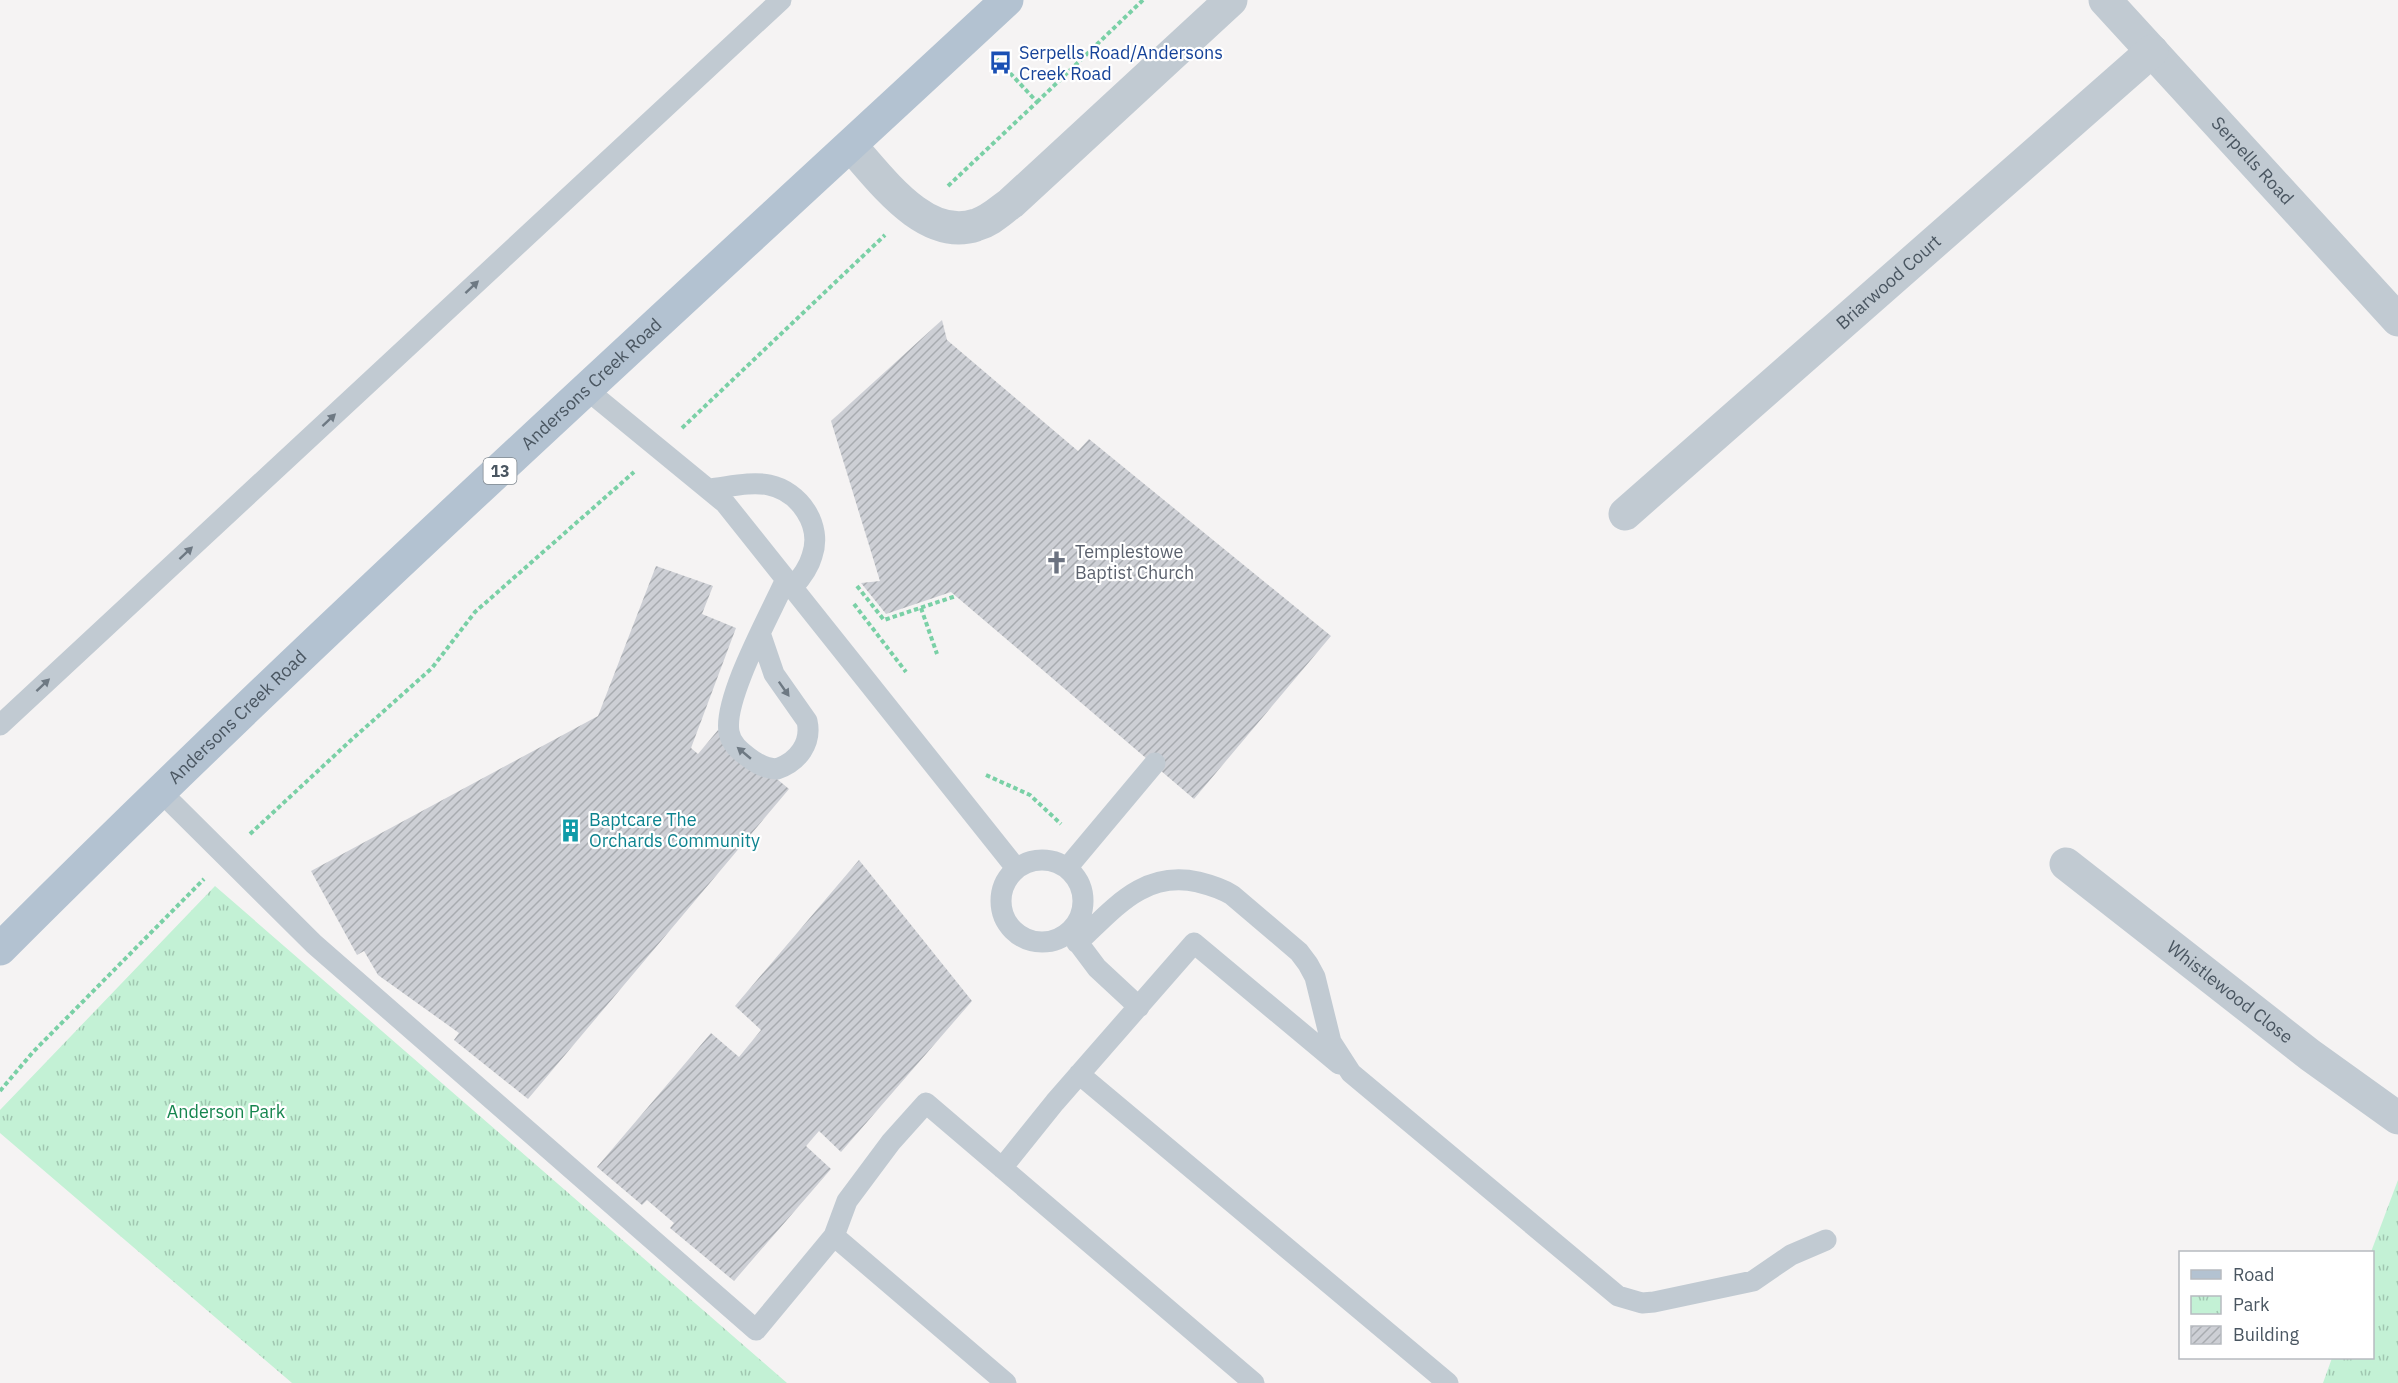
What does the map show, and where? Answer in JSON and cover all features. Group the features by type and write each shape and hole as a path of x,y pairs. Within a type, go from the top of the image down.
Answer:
{"main road":[{"name":"Andersons Creek Road","path":"0,949 159,790 586,389 1007,0"}],"street":[{"path":"851,146 917,212 934,222 951,228 978,225 994,216 1231,0"},
{"name":"Serpells Road","path":"2105,0 2398,320"},
{"name":"Briarwood Court","path":"1625,514 2152,51"},
{"name":"Whistlewood Close","path":"2066,864 2310,1055 2398,1118"}],"lane":[{"path":"0,725 781,0"},
{"path":"586,389 661,448 730,508 1016,868"},
{"path":"710,489 769,485 782,489 799,502 812,524 814,546 806,569 790,583 761,636 732,701 729,734 738,749 755,762 777,769 789,763 802,751 809,728 807,721 774,674 761,636"},
{"path":"1067,868 1155,763"},
{"path":"159,790 334,962 756,1330 834,1236 847,1201 891,1142 926,1103 1254,1383"},
{"path":"1073,937 1083,901 1080,885 1067,868 1056,862 1040,859 1016,868 1005,882 1001,898 1005,931 1037,942 1073,937 1128,897 1154,882 1180,879 1226,891 1299,952 1308,964 1315,977 1331,1042 1341,1060 1358,1079"},
{"path":"1073,937 1097,969 1139,1007"},
{"path":"1002,1168 1079,1074 1194,943 1618,1296 1642,1303 1654,1302 1744,1284 1762,1277 1791,1255 1826,1240"},
{"path":"1079,1074 1448,1383"},
{"path":"834,1236 1006,1383"}],"path":[{"path":"0,1091 33,1052 225,857 432,668 475,612 661,448 898,223 933,200 1143,0"},
{"path":"972,33 1037,102"},
{"path":"857,586 884,620 956,596"},
{"path":"854,604 909,676"},
{"path":"921,608 937,654"},
{"path":"980,772 1030,795 1085,846"}],"green space":[{"name":"Anderson Park","path":"215,886 787,1383 292,1383 0,1133 0,1110"},
{"path":"2398,1180 2398,1383 2323,1383 2332,1359 2374,1359 2374,1251 2371,1251"}],"building":[{"name":"Templestowe Baptist Church","path":"942,320 947,340 1078,451 1089,439 1331,636 1194,799 951,592 886,614 861,583 880,581 831,421"},
{"name":"Baptcare The Orchards Community","path":"656,566 713,586 702,614 736,628 691,748 698,754 718,730 789,789 528,1099 454,1040 459,1033 378,975 364,951 357,955 311,871 598,716"},
{"path":"859,860 972,1001 841,1152 819,1131 806,1146 831,1169 734,1281 670,1228 674,1223 647,1200 642,1205 597,1167 711,1033 739,1057 761,1030 735,1006"}],"place":[{"name":"Serpells Road/Andersons Creek Road","path":"1001,63"},
{"name":"Templestowe Baptist Church","path":"1057,562"},
{"name":"Baptcare The Orchards Community","path":"571,830"}]}
